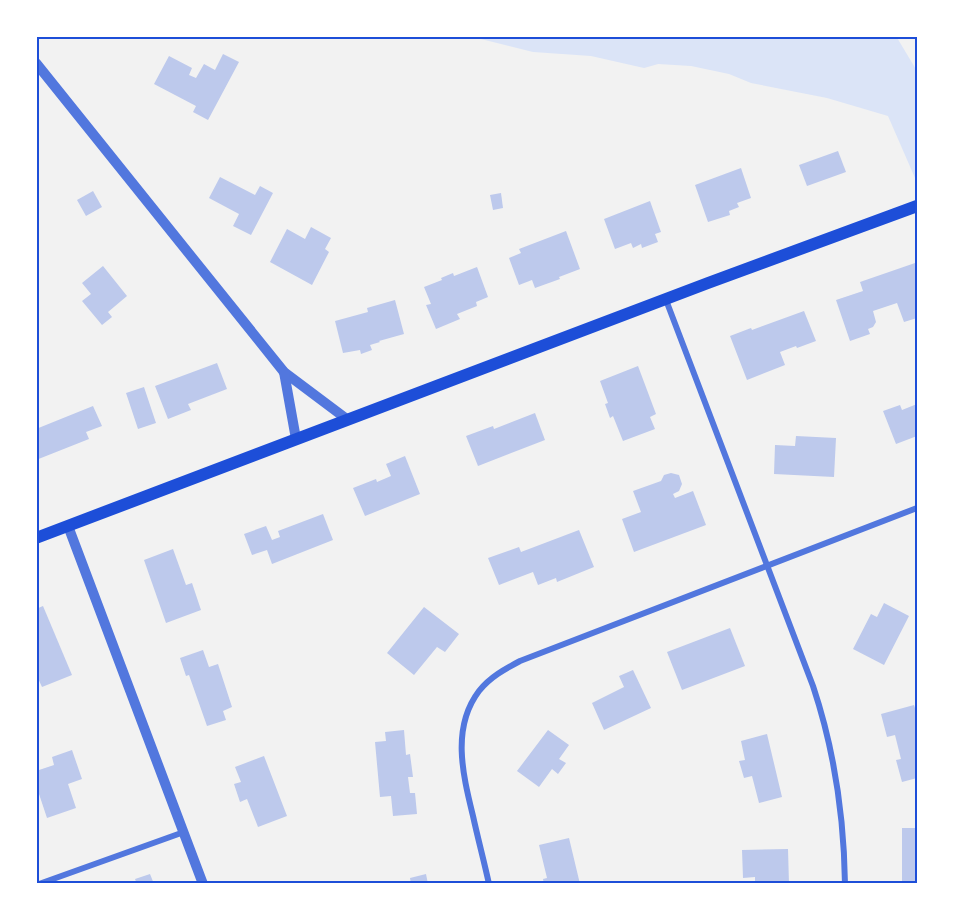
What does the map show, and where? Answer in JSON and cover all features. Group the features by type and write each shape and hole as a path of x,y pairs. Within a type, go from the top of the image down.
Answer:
{"main road":[{"path":"36,538 665,299 917,206"}],"street":[{"path":"36,63 285,372 348,420"},
{"path":"665,299 813,686 828,735 836,772 844,844 845,884"},
{"path":"285,372 296,440"},
{"path":"489,884 462,764 462,743 464,725 470,709 479,692 496,675 520,661 917,508"},
{"path":"68,526 203,884"},
{"path":"39,884 184,832"}],"shaded area":[{"path":"473,36 896,36 917,71 917,178 915,178 888,116 827,98 751,83 729,74 691,66 658,64 644,68 591,56 533,52"}],"building":[{"path":"223,54 239,62 208,120 193,112 196,106 154,84 169,56 192,68 189,75 196,78 204,64 215,70"},
{"path":"838,151 846,172 807,186 799,165"},
{"path":"741,168 751,198 737,203 739,207 729,211 730,215 708,222 695,185"},
{"path":"220,177 255,195 260,186 273,193 251,235 233,226 239,214 209,198"},
{"path":"93,191 102,207 86,216 77,200"},
{"path":"501,193 503,208 493,210 490,195"},
{"path":"650,201 661,232 655,234 658,242 642,248 641,244 633,248 631,243 615,249 604,219"},
{"path":"311,227 331,238 325,249 329,252 312,285 270,262 287,229 305,239"},
{"path":"566,231 580,269 535,288 532,280 519,285 509,258 521,253 519,249"},
{"path":"915,263 917,318 904,322 897,303 873,311 876,322 868,329 870,334 850,341 836,300 863,291 860,282"},
{"path":"103,266 127,296 108,312 112,317 102,325 82,301 91,294 82,283"},
{"path":"477,267 488,297 476,302 477,306 457,314 460,319 436,329 426,305 431,304 424,287 453,273 454,276"},
{"path":"395,300 404,334 370,345 372,350 361,354 360,350 343,353 335,321 368,312 367,308"},
{"path":"804,311 816,341 780,352 785,365 747,380 730,336"},
{"path":"217,363 227,389 188,404 191,410 168,419 155,386"},
{"path":"638,366 656,414 650,417 655,429 623,441 613,416 610,418 605,404 608,403 600,381"},
{"path":"144,387 156,423 138,429 126,393"},
{"path":"917,404 917,436 896,444 883,411 900,405 902,410"},
{"path":"93,406 102,426 86,432 89,439 36,460 36,429"},
{"path":"535,413 545,440 478,466 466,436 493,426 494,429"},
{"path":"796,436 836,438 834,477 774,474 775,445 795,446"},
{"path":"405,456 420,494 365,516 353,488 391,476 386,464"},
{"path":"671,473 679,475 682,484 679,491 673,494 675,498 693,491 706,525 634,552 622,519 641,512 633,491 661,481 664,475"},
{"path":"323,514 333,540 272,564 267,550 252,555 244,534 266,526 272,540 280,537 278,531"},
{"path":"579,530 594,567 557,582 556,578 538,585 533,572 499,585 488,558 519,547 521,552"},
{"path":"173,549 186,585 192,583 201,610 166,623 144,560"},
{"path":"884,603 909,616 884,665 853,649 871,614 877,617"},
{"path":"43,606 72,675 42,687 36,674 36,609"},
{"path":"424,607 459,634 445,652 437,647 414,675 387,653"},
{"path":"730,628 745,666 682,690 667,652"},
{"path":"203,650 209,667 218,664 232,707 223,711 226,720 207,726 189,675 186,676 180,658"},
{"path":"633,670 651,708 604,730 592,703 624,687 619,676"},
{"path":"914,705 917,714 917,778 902,782 896,760 901,759 895,735 887,737 881,714"},
{"path":"404,730 406,755 410,754 413,777 408,777 410,793 415,793 417,814 393,816 391,796 380,797 375,742 386,741 385,732"},
{"path":"548,730 569,745 559,759 566,763 558,774 552,769 539,787 517,771"},
{"path":"767,734 782,797 759,803 752,776 744,778 739,761 745,760 741,741"},
{"path":"72,750 82,779 68,784 76,808 47,818 36,785 36,771 54,765 52,757"},
{"path":"264,756 287,816 258,827 247,799 240,802 234,784 241,782 235,767"},
{"path":"902,828 917,828 917,884 902,884"},
{"path":"569,838 580,884 544,884 543,879 547,878 539,845"},
{"path":"788,849 789,884 755,884 755,877 743,878 742,850"},
{"path":"150,874 154,884 137,884 135,879"},
{"path":"426,874 428,884 411,884 410,878"}]}
